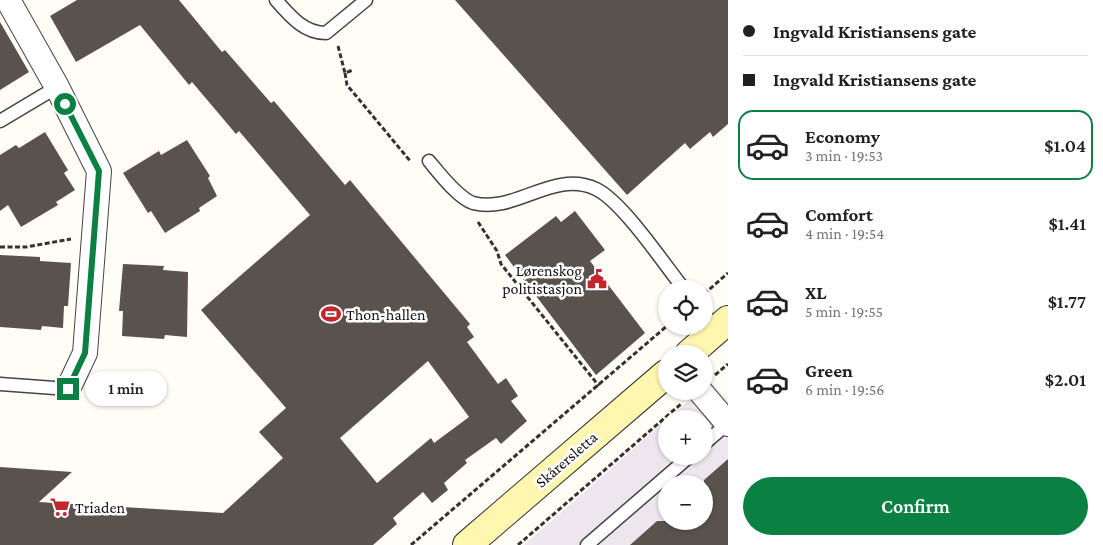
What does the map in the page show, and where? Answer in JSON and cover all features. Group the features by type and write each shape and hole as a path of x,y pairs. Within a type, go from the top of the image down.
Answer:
{"street":[{"path":"8,0 57,87 99,171 85,353 68,389"},
{"path":"696,345 716,321"},
{"name":"Skårersletta","path":"467,545 658,381"},
{"path":"708,400 728,424"}],"lane":[{"path":"276,0 298,23 314,33 326,33 366,0"},
{"path":"0,122 57,87"},
{"path":"429,161 450,186 473,202 500,203 550,186 566,183 596,188 622,210 677,280"},
{"path":"0,384 68,389"},
{"path":"713,436 728,424"},
{"path":"587,545 680,465"}],"path":[{"path":"345,73 348,85 386,133 416,166"},
{"path":"475,217 497,251 501,264 599,386"},
{"path":"0,247 26,247 94,234"},
{"path":"713,286 728,273"},
{"path":"411,545 658,334"},
{"path":"713,377 728,364"},
{"path":"518,545 687,400"}],"shaded area":[{"path":"713,384 728,401 728,545 524,545 658,427 658,465 713,465 713,410 678,410 689,400 713,400"}],"building":[{"path":"77,0 179,0 222,52 225,50 271,103 274,101 345,185 350,180 470,324 467,327 474,337 467,342 498,384 506,378 518,396 511,401 527,421 501,444 496,438 465,460 467,463 444,483 448,490 432,503 423,492 393,518 397,524 373,545 0,545 0,467 72,472 39,502 223,513 283,458 259,432 286,408 201,310 310,215 239,131 236,134 192,82 189,85 140,25 76,62 50,16","holes":["428,361 469,417 434,443 431,438 377,483 340,438"]},
{"path":"455,0 728,0 728,124 713,137 710,132 690,149 685,143 627,195"},
{"path":"0,22 29,72 0,90"},
{"path":"45,132 68,170 64,173 75,190 56,202 58,205 21,227 8,205 0,211 0,155 16,145 19,148"},
{"path":"187,140 210,176 208,178 217,196 199,208 200,211 165,233 151,211 148,213 123,173 159,151 161,155"},
{"path":"575,211 605,250 590,261 645,333 596,375 505,255 556,216 561,222"},
{"path":"0,255 40,257 40,261 71,263 68,306 64,306 63,328 42,326 41,330 0,327"},
{"path":"123,264 164,266 163,270 188,272 187,337 165,335 164,339 122,336 123,311 119,311"},
{"path":"728,459 728,545 630,545 657,521 658,530 713,530 713,475 710,475"}],"place":[{"name":"Lørenskog politistasjon","path":"597,279"},
{"name":"Thon-hallen","path":"331,314"},
{"name":"Triaden","path":"60,507"}],"route":[{"path":"65,104 99,171 85,353 68,389"}]}
